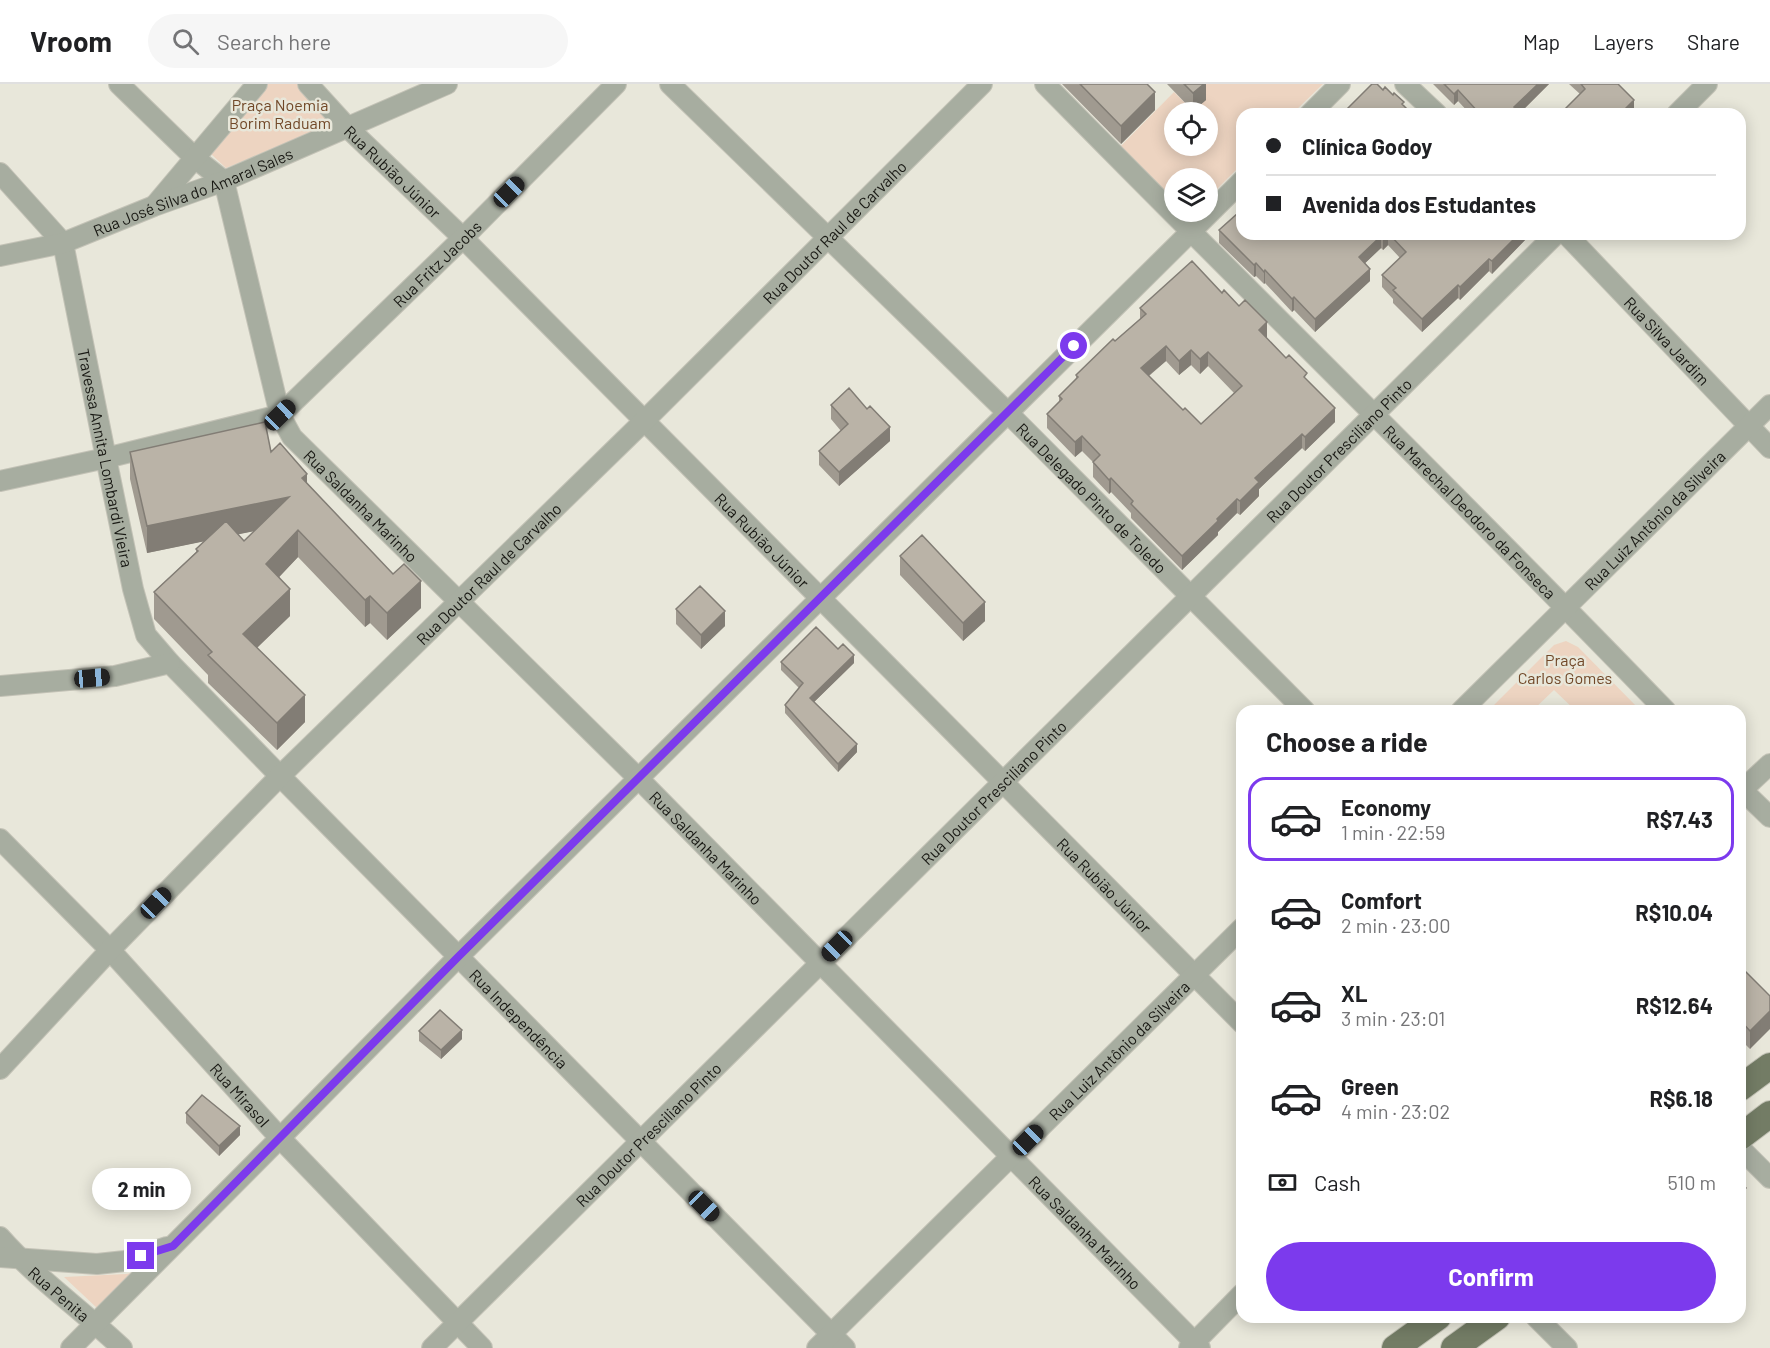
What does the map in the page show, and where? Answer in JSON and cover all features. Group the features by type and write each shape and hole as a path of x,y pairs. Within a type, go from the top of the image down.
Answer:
{"main road":[{"path":"1746,1084 1770,1066"},
{"path":"1746,1132 1770,1114"},
{"path":"1395,1348 1430,1323"},
{"path":"1454,1348 1489,1323"}],"street":[{"path":"119,84 196,159 224,181"},
{"path":"154,206 257,84"},
{"name":"Rua Rubião Júnior","path":"308,84 348,128 463,238 1236,1017"},
{"name":"Rua José Silva do Amaral Sales","path":"0,256 63,243 154,206 224,181 447,84"},
{"name":"Rua Fritz Jacobs","path":"280,415 463,238 616,84"},
{"name":"Rua Delegado Pinto de Toledo","path":"670,84 1007,412 1299,705"},
{"name":"Rua Doutor Raul de Carvalho","path":"0,1069 110,950 280,776 644,420 982,84"},
{"name":"Rua Marechal Deodoro da Fonseca","path":"1045,84 1566,607 1660,705"},
{"path":"1316,108 1340,84"},
{"path":"1405,84 1431,108"},
{"path":"1683,108 1707,84"},
{"path":"0,173 63,243"},
{"name":"Rua Saldanha Marinho","path":"224,181 280,415 292,437 639,778 1195,1346"},
{"path":"71,1348 458,957 1236,187"},
{"name":"Rua Doutor Presciliano Pinto","path":"432,1348 1550,240"},
{"name":"Rua Silva Jardim","path":"1572,240 1770,448"},
{"name":"Travessa Annita Lombardi Vieira","path":"63,243 133,589 146,635 170,663"},
{"name":"Rua Luiz Antônio da Silveira","path":"1467,705 1770,405"},
{"path":"0,481 280,415"},
{"path":"0,686 115,676 170,663"},
{"name":"Rua Independência","path":"170,663 640,1141 831,1344"},
{"path":"1746,786 1770,764"},
{"path":"1746,795 1770,817"},
{"name":"Rua Mirasol","path":"0,839 110,950 280,1138 482,1348"},
{"name":"Rua Luiz Antônio da Silveira","path":"831,1344 1011,1156 1236,934"},
{"path":"1746,1154 1770,1178"},
{"name":"Rua Penita","path":"0,1237 9,1257 95,1323 122,1348"},
{"path":"9,1257 97,1264 125,1261 173,1246"},
{"path":"1195,1346 1236,1301"},
{"path":"1542,1323 1566,1348"}],"green space":[{"name":"Praça Noemia Borim Raduam","path":"265,84 301,84 336,122 226,168 210,153"},
{"path":"1205,84 1323,84 1298,108 1236,108 1236,170 1218,188 1218,168 1164,168 1164,199 1118,149 1164,102 1164,156 1218,156 1218,102 1197,102"},
{"path":"1174,92 1184,102 1164,102"},
{"name":"Praça Carlos Gomes","path":"1566,641 1578,647 1635,705 1570,705 1554,690 1538,705 1494,705 1554,645"},
{"path":"137,1272 97,1308 64,1277 126,1274"}],"building":[{"path":"1080,84 1147,84 1155,92 1121,126"},
{"path":"1184,84 1204,84 1193,93"},
{"path":"1372,84 1377,84 1383,90 1385,87 1393,95 1394,93 1404,102 1402,104 1406,108 1348,108"},
{"path":"1444,84 1538,84 1515,108 1474,108 1458,90 1454,94"},
{"path":"1581,84 1618,84 1634,100 1626,108 1566,108 1585,89"},
{"path":"1236,215 1236,240 1377,240 1359,257 1370,269 1315,319 1294,297 1292,299 1265,270 1264,272 1256,263 1254,265 1219,230"},
{"path":"1395,240 1513,240 1492,261 1489,259 1422,319 1393,290 1396,288 1382,275 1406,252"},
{"path":"1192,261 1222,293 1224,290 1239,306 1245,300 1267,322 1259,330 1286,358 1289,355 1307,373 1304,377 1335,408 1305,437 1302,434 1255,478 1259,482 1240,501 1237,499 1182,556 1131,504 1133,501 1093,462 1100,455 1082,436 1075,442 1047,414 1062,399 1059,396 1078,377 1076,375 1113,339 1115,341 1146,314 1140,308","holes":["1166,346 1179,361 1191,350 1200,359 1208,352 1242,386 1201,424 1185,408 1183,410 1141,368"]},
{"path":"849,388 867,409 870,406 890,427 839,472 819,451 848,424 831,405"},
{"path":"265,422 271,452 280,443 307,474 302,478 393,574 404,564 421,581 387,613 370,596 365,600 298,530 266,564 290,589 243,634 305,695 277,723 208,655 212,652 154,592 226,521 244,541 289,497 147,526 130,452"},
{"path":"922,535 985,602 963,623 900,556"},
{"path":"700,586 725,611 701,635 676,609"},
{"path":"816,627 838,649 843,644 854,655 810,698 857,744 838,764 785,705 803,683 781,662"},
{"path":"1746,972 1770,996 1770,1011 1750,1031 1746,1027"},
{"path":"440,1010 462,1030 441,1050 419,1031"},
{"path":"202,1095 240,1126 219,1146 186,1113"}],"route":[{"path":"141,1256 173,1246 458,957 1074,346"}]}
